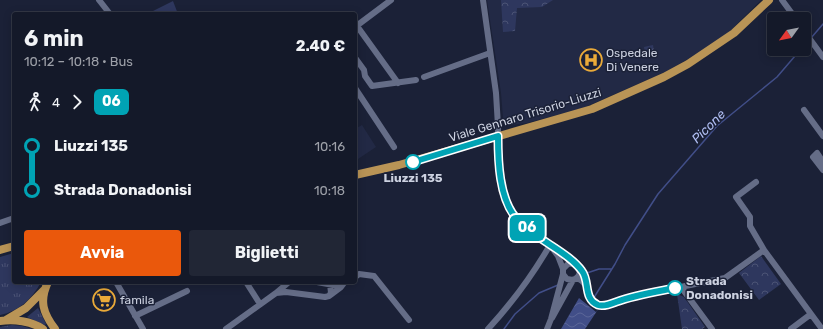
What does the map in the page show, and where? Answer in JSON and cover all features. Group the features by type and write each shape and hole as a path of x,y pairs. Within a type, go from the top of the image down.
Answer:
{"main road":[{"name":"Viale Gennaro Trisorio-Liuzzi","path":"357,176 399,165 592,109 664,77 688,64 721,43 769,0"},
{"path":"0,250 12,247"},
{"path":"3,320 26,308 46,286"},
{"path":"46,286 43,297 44,311 55,329"},
{"path":"3,320 26,322 43,329"}],"street":[{"path":"99,0 108,12"},
{"path":"357,26 391,0"},
{"path":"483,0 496,94 498,155 503,189 507,203 515,217 521,223 550,245 558,256 567,279 579,279 586,286"},
{"path":"782,0 791,12"},
{"path":"357,28 398,83"},
{"path":"811,40 823,56"},
{"path":"424,77 490,53"},
{"path":"357,60 372,86 416,80"},
{"path":"357,91 394,147"},
{"path":"804,110 823,136"},
{"path":"823,162 817,154 813,157 823,170"},
{"path":"756,182 736,197 750,217 750,226 764,250 822,329"},
{"path":"0,223 12,219"},
{"path":"550,245 556,247 577,265 584,274 586,286 592,300 597,305 603,306 631,297 725,278 764,250"},
{"path":"488,329 524,286 550,245"},
{"path":"547,329 563,271 568,264 577,265"},
{"path":"551,319 557,312 574,280 580,274 577,265"},
{"path":"357,276 359,274 374,276 409,320"},
{"path":"117,284 143,329"},
{"path":"247,284 260,304"},
{"path":"226,329 287,284"},
{"path":"329,296 331,293 330,284 340,284"},
{"path":"276,293 286,292 325,297 329,296 343,284"},
{"path":"681,287 712,329"},
{"path":"136,316 187,292"},
{"path":"791,329 811,314"}],"shaded area":[{"name":"Ospedale Di Venere","path":"487,0 761,0 728,33 695,55 665,72 583,108 527,123 510,125 504,122 503,118 501,93"},
{"path":"362,125 376,147 357,160 357,128"}],"green space":[{"path":"501,0 553,0 542,7 517,8 515,31 503,32"},
{"path":"173,1 177,12 151,12"},
{"path":"653,45 654,52 645,54 644,47"},
{"path":"12,254 12,284 40,284 29,299 19,307 13,311 0,315 0,257"},
{"path":"761,256 781,284 759,300 739,273"},
{"path":"677,294 684,297 705,327 702,329 682,329"},
{"path":"38,308 46,324 45,325 27,317"},
{"path":"12,325 32,329 0,329 0,327"}],"water":[{"path":"579,298 596,312 605,299 585,329 561,329"}],"waterway":[{"name":"Picone","path":"811,38 823,24"},
{"name":"Picone","path":"593,299 625,245 658,194 717,126 777,77 795,56"},
{"path":"587,273 599,269 612,269"},
{"path":"504,329 515,314 539,293 558,285"}],"bus line":[{"name":"06","path":"413,162 498,136 498,155 503,189 507,203 515,217 550,245 556,247 577,265 583,272 590,296 597,305 606,306 631,297 675,288"}],"place":[{"name":"Ospedale Di Venere","path":"591,60"},
{"name":"Liuzzi 135","path":"413,162"},
{"name":"Strada Donadonisi","path":"675,288"},
{"name":"famila","path":"104,300"}]}
